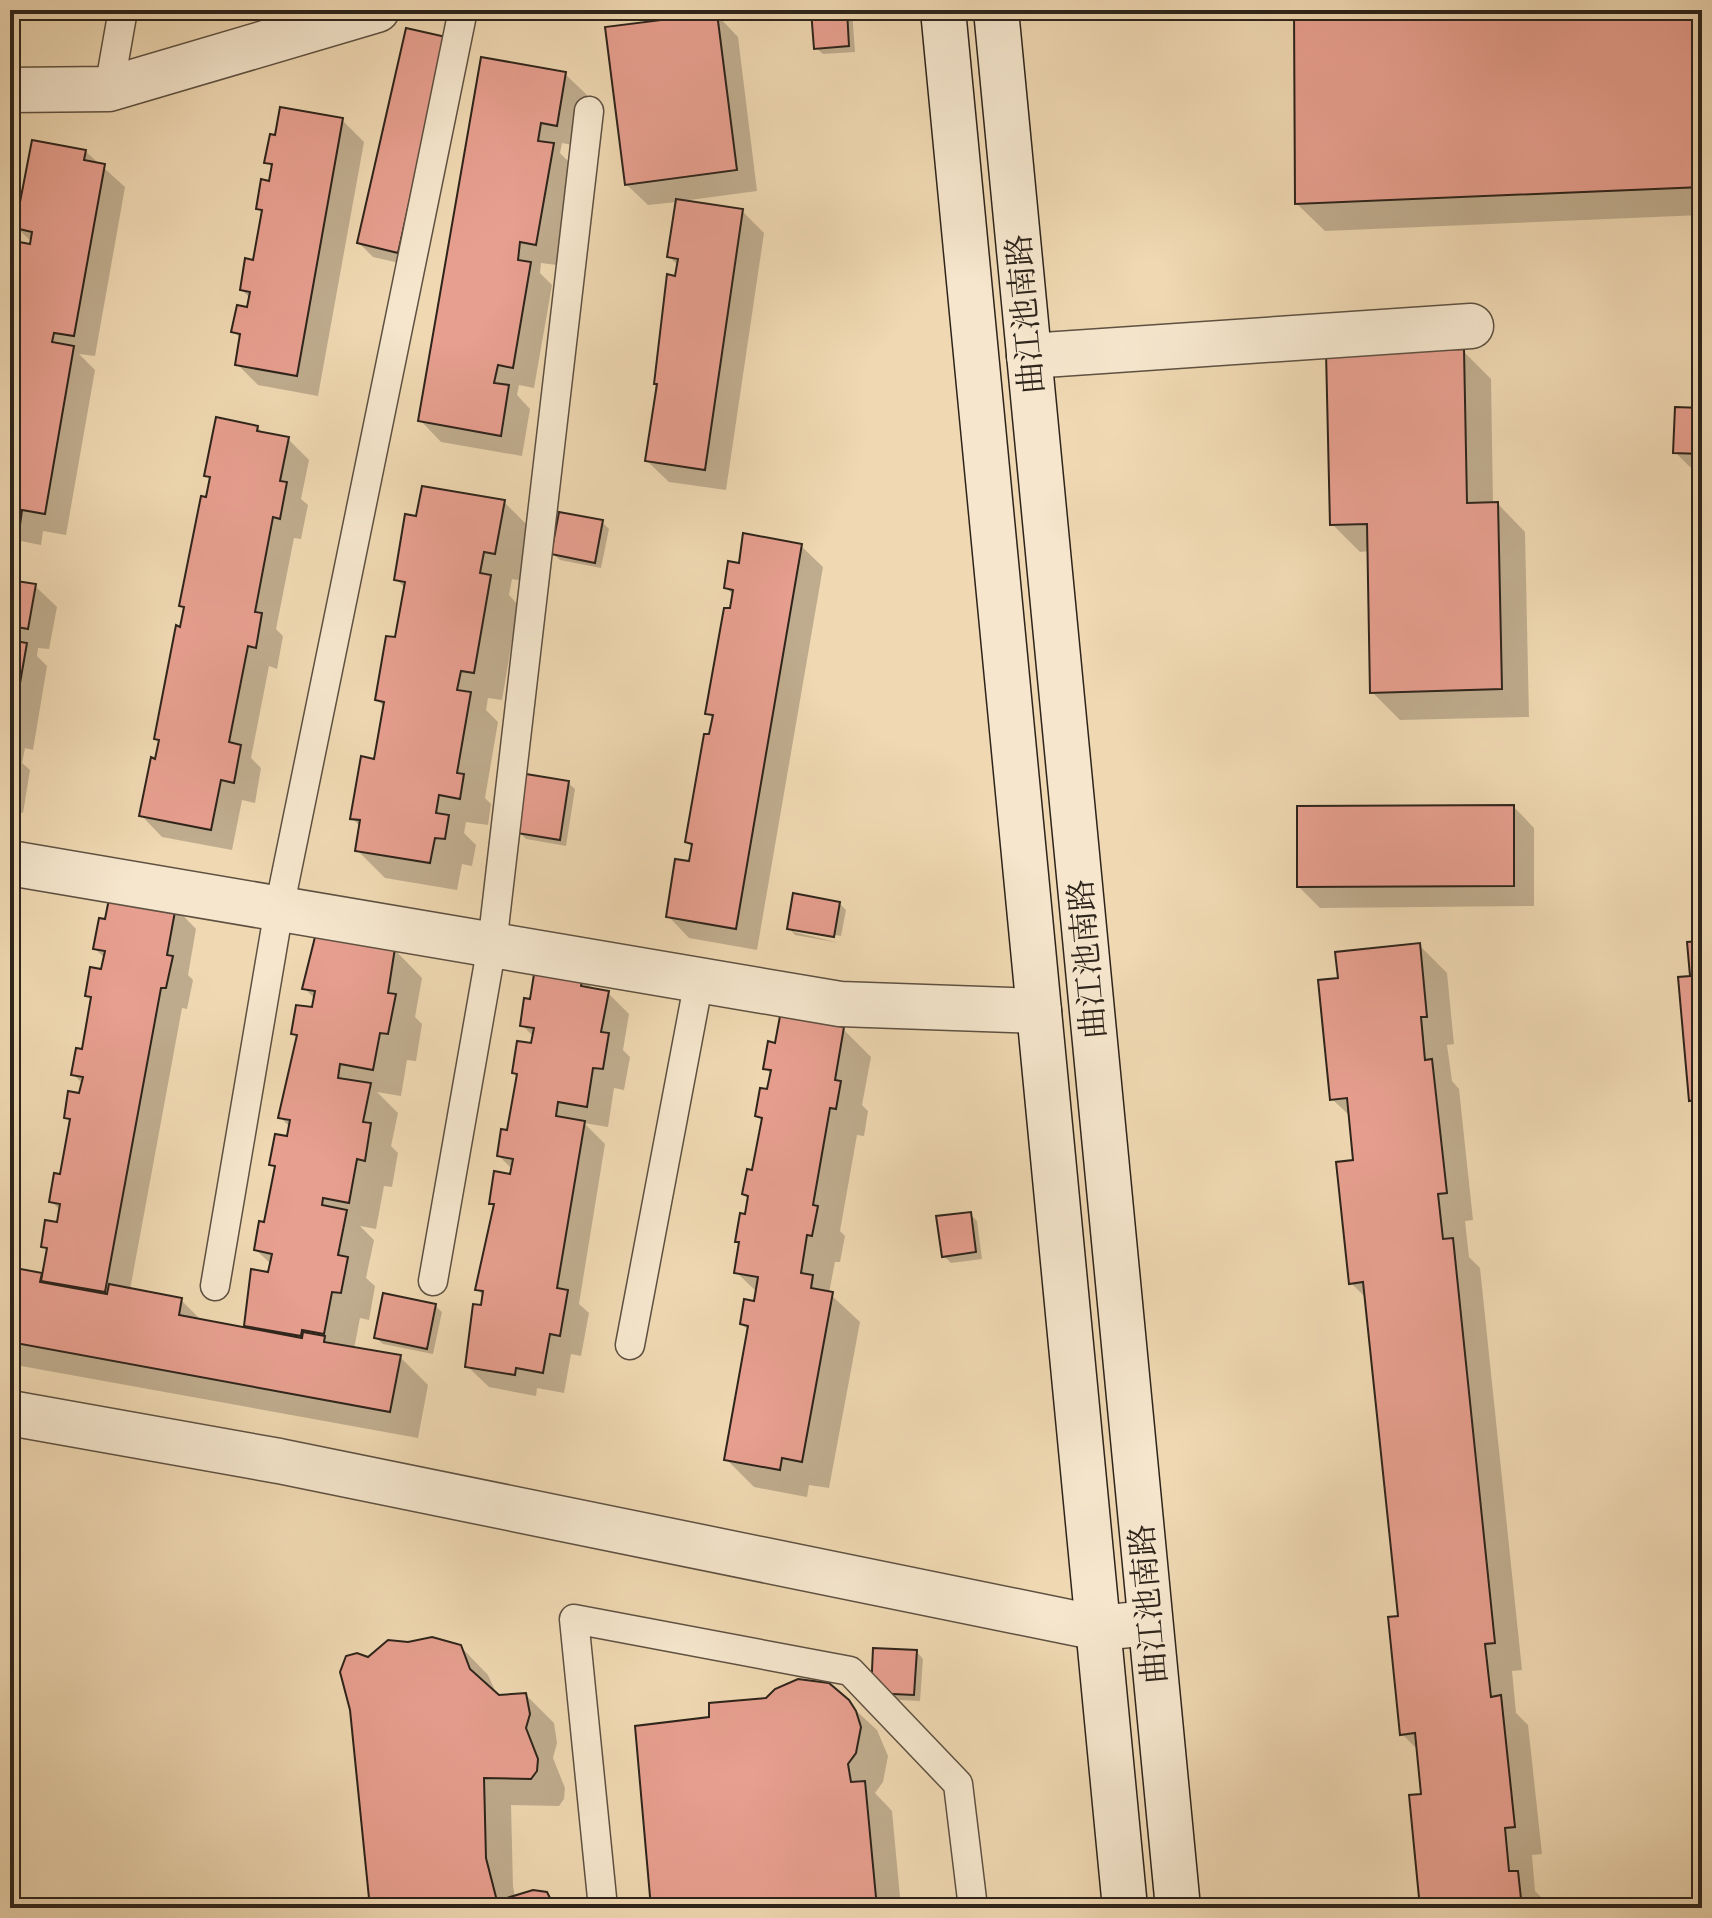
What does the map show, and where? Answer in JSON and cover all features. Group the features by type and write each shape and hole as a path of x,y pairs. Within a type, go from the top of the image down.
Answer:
{"main road":[{"name":"曲江池南路","path":"943,10 1125,1908"},
{"name":"曲江池南路","path":"996,10 1178,1908"},
{"path":"10,90 109,89 365,12"},
{"path":"1029,356 1471,326"},
{"path":"10,863 840,1004 1039,1011"},
{"path":"10,1413 279,1461 1098,1628 1150,1623"}],"lane":[{"path":"109,89 123,10"},
{"path":"215,1286 279,909 463,10"},
{"path":"433,1281 492,945 589,111"},
{"path":"630,1345 699,980"},
{"path":"603,1908 574,1619 850,1671 958,1784 973,1908"}],"building":[{"path":"811,10 847,10 849,46 814,49"},
{"path":"1294,10 1702,10 1702,187 1295,204"},
{"path":"717,13 737,170 625,185 605,27"},
{"path":"406,28 446,37 398,253 357,243"},
{"path":"481,57 566,72 557,126 541,123 538,141 554,143 536,245 520,242 518,260 531,262 513,368 498,365 494,383 509,385 501,436 418,421"},
{"path":"280,107 343,118 297,376 235,365 240,334 231,332 237,305 247,307 250,292 240,290 245,258 253,260 262,210 256,209 261,179 269,181 272,164 264,163 270,134 275,135"},
{"path":"32,140 86,150 84,160 105,164 74,336 54,333 52,342 74,346 45,514 22,510 20,525 10,523 10,262 14,241 30,244 32,232 15,228"},
{"path":"676,199 743,209 705,470 645,461 657,384 654,384 667,274 675,276 678,259 667,257"},
{"path":"1464,349 1467,503 1498,502 1502,689 1370,693 1367,524 1330,525 1326,352"},
{"path":"1675,407 1702,408 1702,454 1673,453"},
{"path":"216,417 258,426 257,431 289,437 280,481 287,482 280,519 273,517 255,612 262,613 256,648 248,646 229,742 241,745 234,783 221,780 211,830 139,816 151,757 155,759 159,740 154,739 176,625 180,627 184,607 179,606 201,496 206,497 210,477 204,476"},
{"path":"422,486 505,500 495,554 484,552 480,573 491,575 474,673 461,671 457,690 471,692 457,773 464,774 460,799 439,795 436,813 449,815 445,839 435,838 430,863 355,851 360,820 350,819 361,756 374,759 384,702 375,700 386,636 395,637 405,582 394,580 405,514 416,516"},
{"path":"559,512 603,520 595,563 551,554"},
{"path":"743,533 802,544 736,929 666,917 675,859 689,861 692,844 685,842 704,734 709,734 713,715 705,714 724,608 730,608 733,590 724,588 728,561 739,563"},
{"path":"10,580 36,584 28,629 17,627 15,641 27,643 12,729"},
{"path":"526,774 569,781 560,840 517,833"},
{"path":"1514,805 1514,886 1297,887 1297,806"},
{"path":"793,893 840,902 834,937 787,929"},
{"path":"110,894 176,906 167,955 173,956 166,988 161,988 105,1292 41,1281 47,1248 41,1247 45,1220 57,1222 60,1204 49,1202 54,1173 60,1174 70,1119 64,1118 68,1091 79,1093 83,1077 71,1075 76,1048 82,1049 91,997 85,996 90,967 101,969 105,951 93,949 99,918 105,919"},
{"path":"317,929 395,948 388,993 396,994 388,1034 380,1033 373,1070 340,1064 338,1078 371,1083 363,1122 371,1123 365,1161 357,1159 349,1203 323,1198 322,1205 347,1210 338,1255 348,1257 341,1293 332,1292 324,1334 302,1330 301,1336 244,1326 251,1269 268,1272 272,1254 254,1250 259,1221 264,1222 275,1166 269,1165 275,1134 287,1136 290,1120 278,1118 297,1035 291,1034 296,1005 312,1007 315,991 302,989"},
{"path":"1702,941 1702,1099 1689,1101 1678,977 1690,976 1687,942"},
{"path":"1420,943 1427,1017 1421,1017 1425,1060 1432,1059 1447,1193 1438,1194 1443,1239 1453,1238 1495,1643 1485,1644 1491,1697 1501,1695 1515,1827 1505,1828 1509,1871 1518,1871 1522,1908 1420,1908 1409,1795 1421,1794 1415,1733 1400,1735 1388,1617 1398,1616 1363,1282 1349,1284 1336,1162 1353,1160 1347,1098 1330,1100 1318,980 1338,978 1335,952"},
{"path":"535,968 583,976 581,986 609,991 601,1032 609,1033 603,1069 593,1068 587,1107 558,1102 556,1116 585,1121 557,1288 568,1290 560,1336 550,1334 543,1373 516,1368 515,1375 465,1367 473,1304 481,1305 483,1291 475,1290 494,1204 489,1204 494,1171 510,1174 513,1159 497,1156 501,1129 507,1130 517,1074 512,1073 517,1041 531,1043 534,1028 520,1026 524,998 530,999"},
{"path":"780,1016 844,1027 835,1080 841,1081 836,1109 830,1108 813,1205 818,1206 812,1236 807,1235 801,1273 813,1275 811,1288 833,1292 802,1462 782,1458 780,1470 724,1460 748,1326 740,1324 744,1299 754,1301 758,1277 734,1273 739,1242 735,1242 740,1213 745,1214 748,1196 742,1194 747,1169 752,1170 762,1118 755,1116 760,1088 767,1089 771,1070 763,1069 768,1041 775,1043"},
{"path":"971,1212 976,1252 942,1257 936,1216"},
{"path":"10,1267 42,1273 40,1282 107,1294 109,1284 182,1298 179,1315 302,1338 303,1332 325,1336 324,1342 401,1355 390,1412 10,1342"},
{"path":"383,1293 436,1304 427,1349 374,1338"},
{"path":"432,1637 461,1645 470,1669 499,1695 526,1693 530,1714 526,1728 538,1759 537,1771 531,1779 484,1778 486,1858 497,1901 533,1890 547,1892 550,1898 546,1908 370,1908 350,1710 340,1672 346,1656 357,1653 368,1657 388,1640 408,1642"},
{"path":"873,1648 917,1650 914,1695 871,1693"},
{"path":"798,1679 829,1683 849,1700 856,1711 861,1727 856,1753 848,1764 851,1782 865,1781 877,1908 651,1908 635,1726 709,1717 709,1703 766,1698 775,1689"}]}
